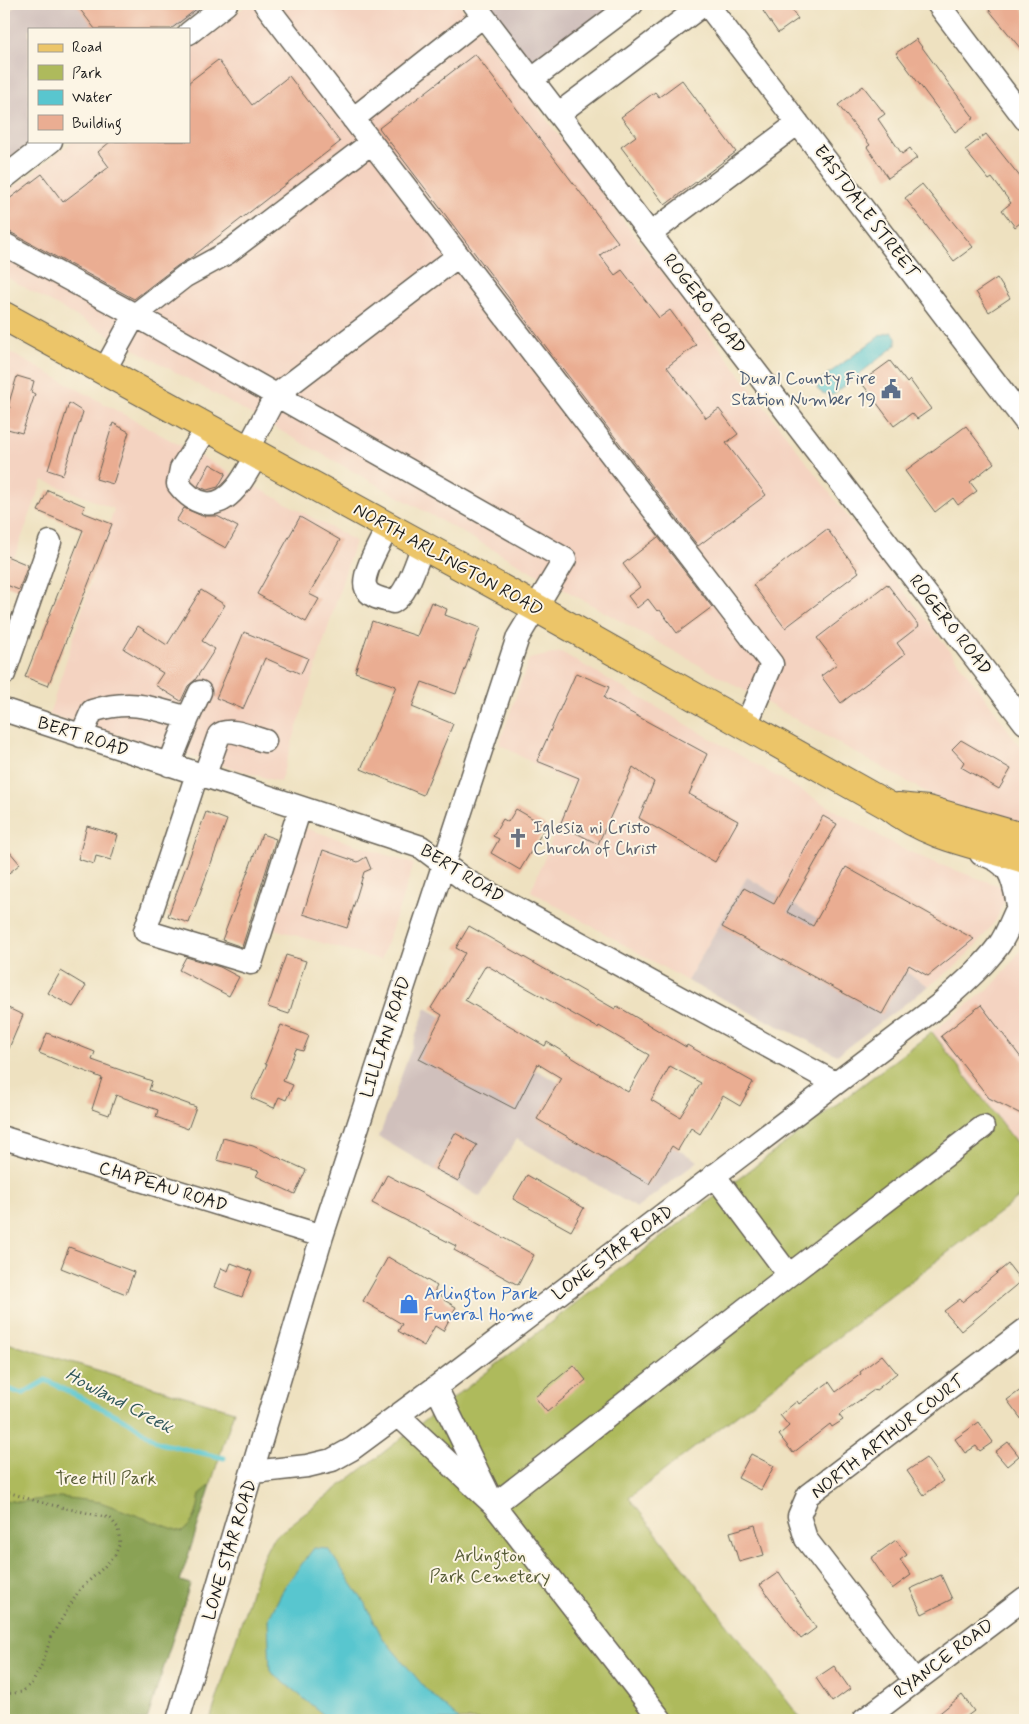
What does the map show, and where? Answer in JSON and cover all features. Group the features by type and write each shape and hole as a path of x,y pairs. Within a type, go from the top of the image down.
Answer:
{"main road":[{"name":"NORTH ARLINGTON ROAD","path":"4,316 535,608 746,726 928,831 1025,859"},
{"name":"NORTH ARLINGTON ROAD","path":"899,813 928,810 1025,838"}],"street":[{"path":"190,32 226,4"},
{"path":"265,4 772,664 746,726"},
{"path":"532,80 632,4"},
{"path":"558,114 706,4"},
{"name":"EASTDALE STREET","path":"706,4 1025,421"},
{"path":"938,4 1025,119"},
{"path":"353,119 479,10"},
{"name":"ROGERO ROAD","path":"479,10 1025,723"},
{"path":"650,234 798,123"},
{"path":"4,178 50,142"},
{"path":"104,372 135,315 185,276 227,253 371,143"},
{"path":"4,244 135,315 276,396"},
{"path":"207,428 181,469 178,484 182,490 193,498 207,505 217,503 235,489 276,396 458,256"},
{"name":"LILLIAN ROAD","path":"252,1472 322,1236 518,637 565,559 276,396"},
{"path":"388,527 367,569 364,583 366,589 375,597 393,602 399,598 423,546"},
{"path":"4,674 50,542"},
{"path":"170,765 200,692"},
{"path":"81,736 92,712 111,706 145,705 188,718"},
{"name":"BERT ROAD","path":"4,710 421,847 466,880 835,1083"},
{"path":"265,742 231,731 222,732 219,735 201,775 146,931 251,963 300,808"},
{"path":"899,813 924,838 992,857 1007,867 1022,901"},
{"name":"LONE STAR ROAD","path":"178,1720 252,1472 307,1466 332,1460 352,1449 436,1387 939,1005 974,974 1000,943 1022,901"},
{"path":"494,1505 789,1275 983,1127"},
{"name":"CHAPEAU ROAD","path":"4,1138 322,1236"},
{"path":"714,1175 789,1275"},
{"name":"NORTH ARTHUR COURT","path":"915,1681 806,1539 799,1516 808,1495 1025,1330"},
{"path":"436,1387 494,1505"},
{"path":"398,1415 494,1505 661,1720"},
{"name":"RYANCE ROAD","path":"864,1720 1025,1598"}],"path":[{"path":"4,1491 43,1503 110,1518 118,1528 120,1543 116,1555 80,1589 52,1635 42,1664 33,1682 22,1692 4,1694"}],"shaded area":[{"path":"18,4 209,4 178,28 28,28 28,142 33,142 4,165 4,15"},
{"path":"248,4 459,4 993,708 1025,754 1025,823 1023,826 942,801 4,276 4,195 72,142 190,142 190,49"},
{"path":"485,4 616,4 533,66"},
{"path":"4,349 355,541 280,782 49,715 114,509 43,480 14,558 4,553"},
{"path":"561,652 899,847 935,863 1003,887 1006,897 996,920 979,942 957,965 929,986 747,877 687,981 531,891 574,786 499,744 529,659"},
{"path":"302,827 414,864 381,960 267,927"},
{"path":"747,877 929,986 837,1055 687,981"},
{"path":"1025,944 1025,1154 932,1032 991,987"},
{"path":"426,1008 698,1161 637,1208 517,1139 480,1197 379,1137"}],"green space":[{"name":"Arlington Park Cemetery","path":"932,1032 1025,1154 1025,1193 629,1498 802,1720 210,1720 261,1561 272,1539 613,1274"},
{"name":"Tree Hill Park","path":"4,1342 234,1411 180,1581 190,1584 147,1720 4,1720"},
{"path":"211,1485 180,1581 190,1584 147,1720 4,1720 4,1500 19,1502 60,1497 100,1502 182,1532 193,1519 200,1494"}],"water":[{"path":"892,332 896,337 896,345 833,395 822,393 817,389 820,380 881,335"},
{"path":"314,1548 328,1549 366,1605 382,1637 426,1689 460,1720 330,1720 270,1671 268,1620 285,1586"}],"building":[{"path":"76,4 203,4 172,28 94,28"},
{"path":"773,4 788,4 798,19 778,33 763,11"},
{"path":"997,4 1018,4 1025,13 1025,54 989,10"},
{"path":"916,39 974,118 955,132 896,53"},
{"path":"475,54 618,242 600,255 615,275 622,270 659,318 670,310 696,345 667,367 706,418 719,409 738,434 726,443 766,495 698,546 379,128"},
{"path":"218,60 252,105 289,76 340,142 192,257 177,266 134,299 10,232 4,231 4,203 42,174 63,202 109,167 98,152 110,142 190,142 190,81"},
{"path":"682,80 736,152 665,205 621,147 636,136 621,117 655,92 659,97"},
{"path":"863,86 885,114 878,119 902,154 910,148 917,158 888,178 867,147 870,145 838,105"},
{"path":"986,134 1025,183 1025,219 1015,227 1002,210 1011,203 992,178 989,180 965,150"},
{"path":"922,184 973,247 954,261 905,198"},
{"path":"997,278 1010,298 989,312 976,292"},
{"name":"Duval County Fire Station Number 19","path":"890,361 907,383 910,380 931,409 917,419 912,413 894,426 861,382"},
{"path":"17,376 34,381 31,392 35,394 22,433 4,428"},
{"path":"69,403 83,412 63,475 48,470"},
{"path":"113,423 129,432 113,484 96,479"},
{"path":"966,426 994,463 970,482 977,491 958,505 953,498 935,512 905,471"},
{"path":"210,464 226,473 218,487 207,490 198,486"},
{"path":"48,490 85,506 82,512 112,524 48,686 25,677 83,530 38,511"},
{"path":"184,508 202,516 217,516 238,527 226,548 176,521"},
{"path":"300,517 340,540 309,594 319,599 306,622 257,594"},
{"path":"827,529 859,572 785,628 753,585"},
{"path":"658,537 712,607 677,633 660,610 657,611 648,599 637,608 628,596 640,587 623,564"},
{"path":"4,555 28,565 19,590 4,584"},
{"path":"887,584 919,626 897,643 905,654 841,703 821,676 837,664 817,638"},
{"path":"201,590 225,605 202,641 215,649 195,680 188,686 181,701 155,685 163,673 124,649 138,626 167,645"},
{"path":"431,602 447,609 445,615 480,628 456,694 422,682 412,707 453,724 423,795 361,769 396,686 355,672 372,621 417,636"},
{"path":"244,632 308,658 301,674 265,658 243,709 216,698"},
{"path":"576,673 609,687 604,698 707,754 689,794 738,821 715,862 639,818 654,782 633,767 598,844 560,825 579,778 537,761"},
{"path":"961,740 1011,769 999,789 961,767 964,762 952,749"},
{"name":"Iglesia ni Cristo Church of Christ","path":"516,809 546,826 520,870 491,853 499,839 493,836 503,819 508,822"},
{"path":"206,812 227,820 189,923 168,916"},
{"path":"823,816 837,824 787,912 813,926 846,867 974,939 928,976 909,965 882,1014 722,927 744,888 774,904"},
{"path":"87,826 118,835 111,860 96,856 94,864 78,859"},
{"path":"262,834 276,839 242,947 222,940"},
{"path":"4,845 20,864 4,877"},
{"path":"323,850 358,862 366,857 371,869 364,872 347,928 303,914"},
{"path":"469,926 615,1009 617,1006 686,1047 687,1045 753,1082 740,1106 723,1096 700,1134 691,1128 678,1150 672,1146 649,1184 537,1119 561,1078 538,1064 515,1109 419,1059 442,1015 431,1008 465,953 456,948","holes":["486,965 649,1055 628,1092 547,1042 545,1046 465,1000","670,1066 701,1083 680,1117 651,1100"]},
{"path":"286,955 306,961 289,1014 268,1007"},
{"path":"186,957 220,967 239,977 229,996 179,970"},
{"path":"61,971 86,986 73,1007 48,993"},
{"path":"981,1005 1025,1063 1025,1116 989,1098 941,1036"},
{"path":"8,1008 23,1015 4,1060 4,1018"},
{"path":"281,1025 309,1036 303,1051 296,1049 283,1081 293,1085 286,1100 279,1097 274,1108 251,1098 267,1064 265,1064"},
{"path":"47,1033 95,1052 92,1060 152,1081 149,1090 196,1107 188,1129 156,1117 158,1110 116,1095 109,1115 92,1109 102,1078 39,1053"},
{"path":"455,1133 477,1145 458,1181 435,1169"},
{"path":"223,1138 253,1146 306,1170 295,1194 256,1176 259,1171 217,1160"},
{"path":"387,1175 534,1255 518,1285 454,1250 456,1246 372,1203"},
{"path":"527,1175 584,1208 571,1231 513,1199"},
{"path":"69,1247 134,1272 126,1294 61,1268"},
{"name":"Arlington Park Funeral Home","path":"388,1257 437,1286 434,1292 456,1307 443,1331 435,1326 424,1346 398,1331 402,1324 363,1301"},
{"path":"231,1263 252,1271 242,1297 214,1287 221,1268 228,1271"},
{"path":"1008,1264 1021,1281 961,1331 944,1311 960,1299 962,1302"},
{"path":"882,1355 897,1373 875,1391 839,1415 843,1420 832,1427 830,1424 793,1453 779,1435 789,1426 780,1415 797,1401 799,1404 829,1382 836,1392 861,1374 860,1372"},
{"path":"574,1365 586,1380 547,1412 535,1397"},
{"path":"1025,1387 1025,1424 1007,1400"},
{"path":"979,1422 993,1442 980,1451 976,1446 965,1453 955,1439"},
{"path":"1008,1442 1019,1456 1007,1466 995,1452"},
{"path":"751,1454 774,1466 761,1490 738,1478"},
{"path":"926,1458 943,1481 924,1495 907,1471"},
{"path":"755,1525 764,1555 739,1562 730,1532"},
{"path":"896,1540 907,1555 900,1560 911,1575 892,1589 871,1558"},
{"path":"779,1572 816,1628 801,1639 760,1585"},
{"path":"941,1575 952,1599 922,1614 910,1589"},
{"path":"834,1666 850,1689 832,1702 816,1678"},
{"path":"962,1695 974,1711 962,1720 931,1720"}],"waterway":[{"name":"Howland Creek","path":"4,1387 22,1394 46,1380 131,1423 159,1443 224,1458"}],"place":[{"name":"Duval County Fire Station Number 19","path":"891,389"},
{"name":"Iglesia ni Cristo Church of Christ","path":"518,838"},
{"name":"Arlington Park Funeral Home","path":"409,1304"}]}
